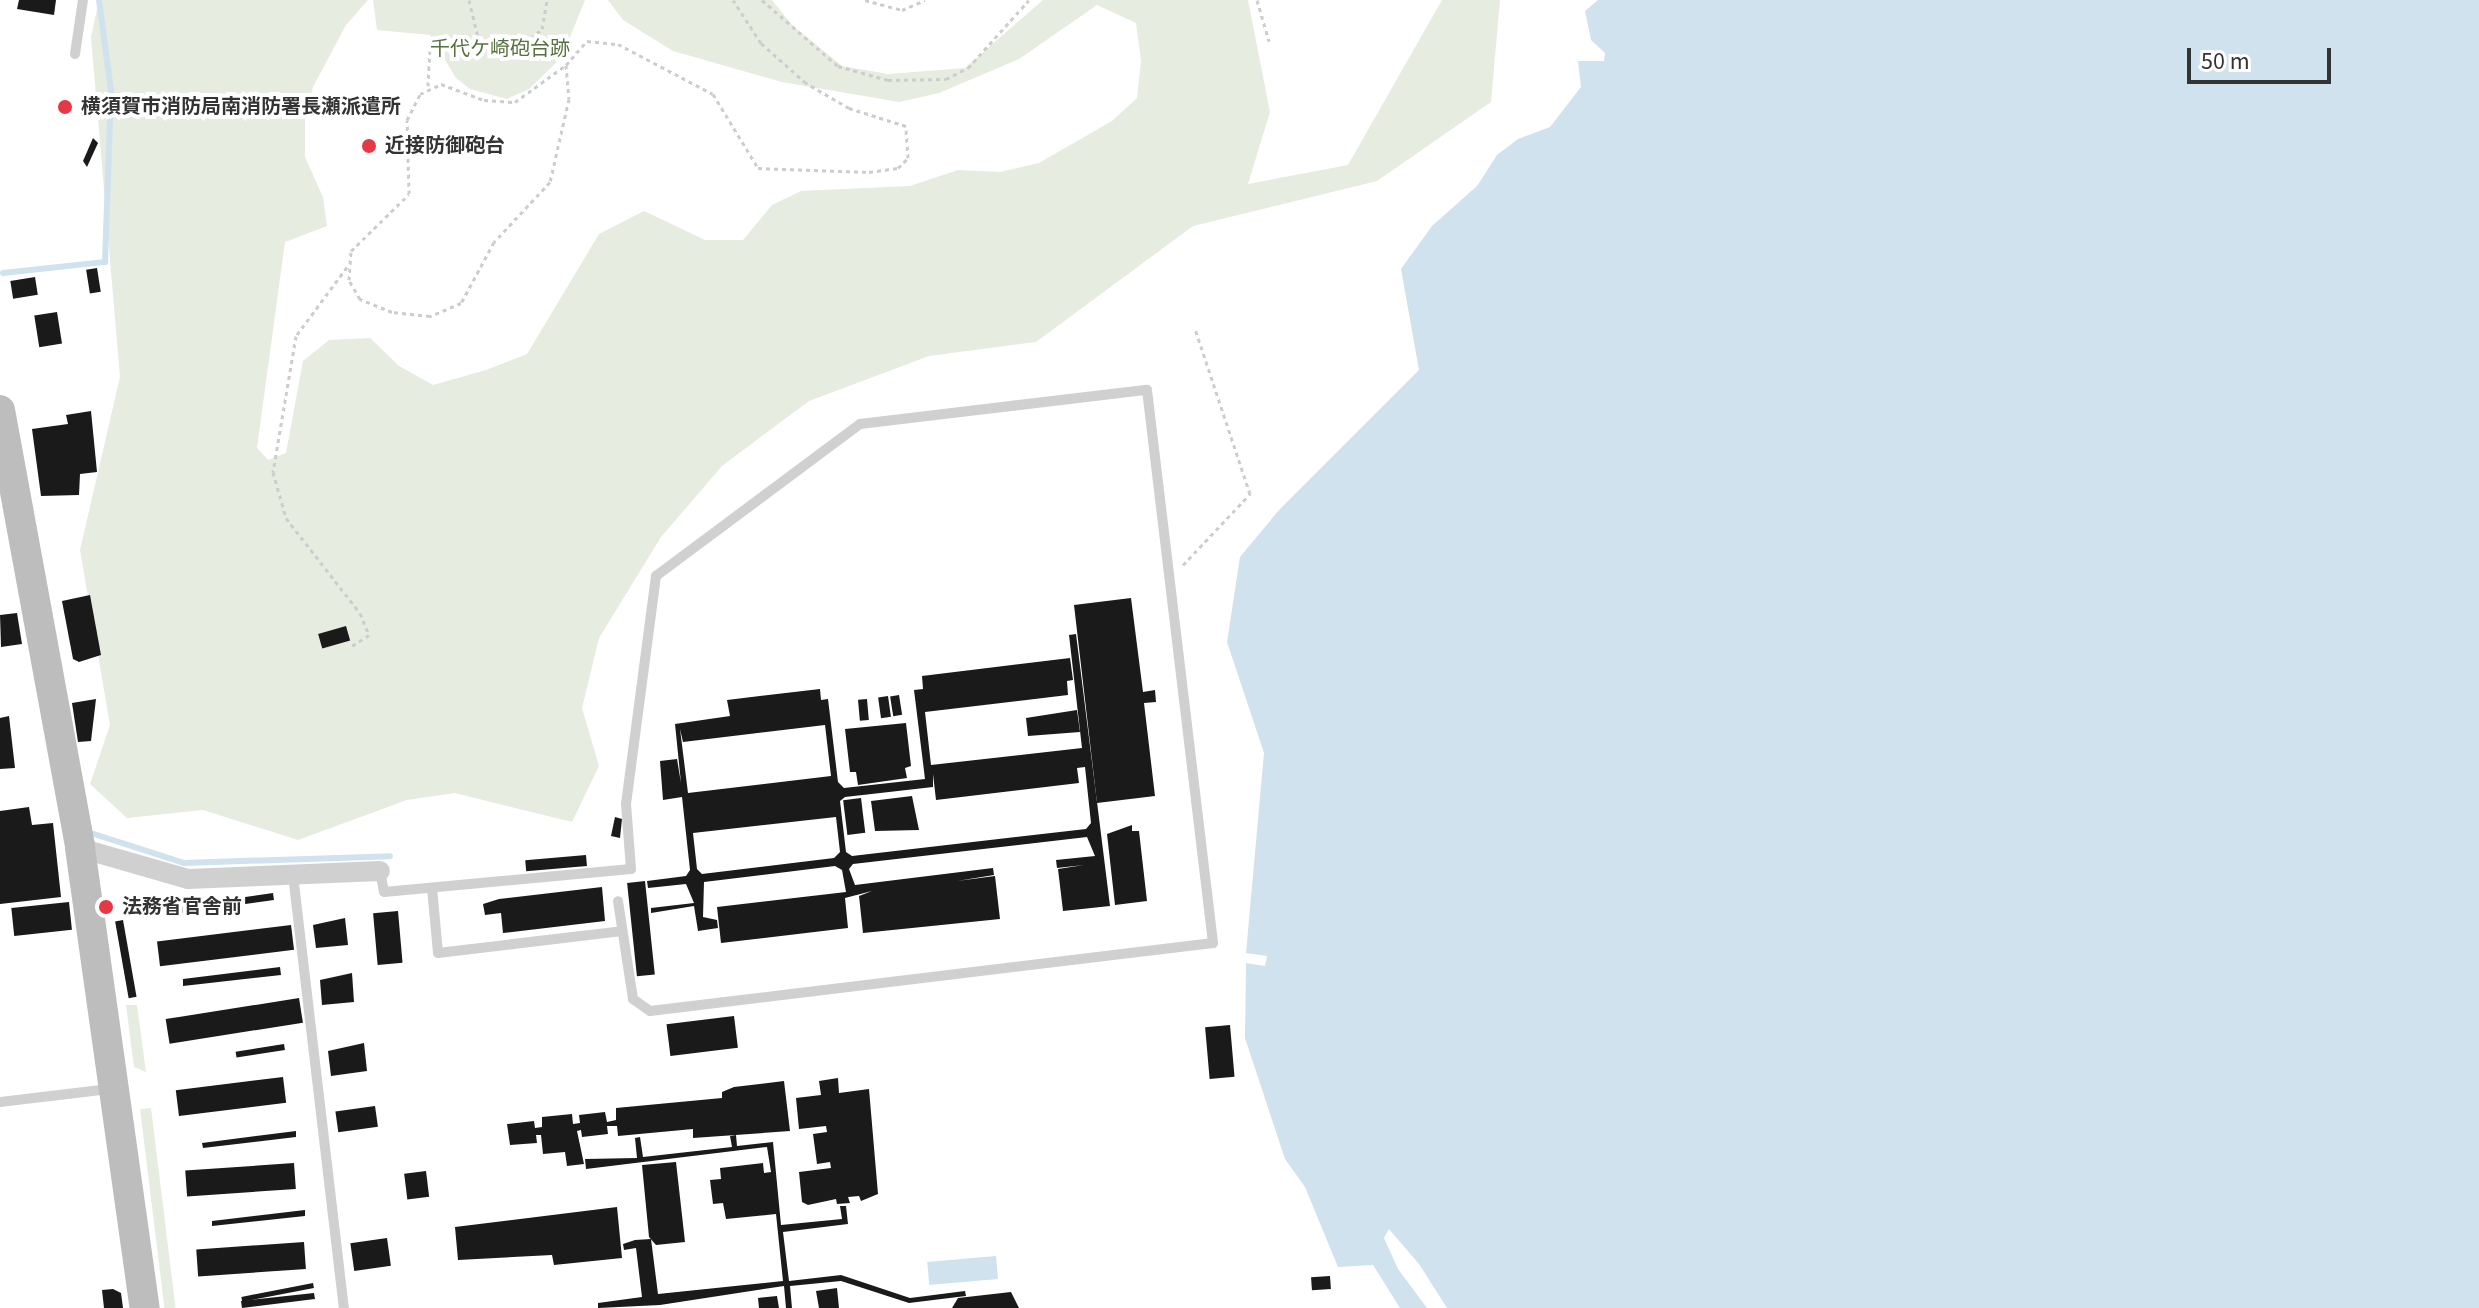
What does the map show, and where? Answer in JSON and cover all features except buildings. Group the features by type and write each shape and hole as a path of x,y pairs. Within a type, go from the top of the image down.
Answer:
{"street":[{"path":"0,410 4,464 80,848 117,1088 145,1308"},
{"path":"80,848 188,879 380,871"}],"lane":[{"path":"75,54 83,0"},
{"path":"380,871 384,892 631,869 626,804 656,576 860,424 1147,390 1213,943 650,1011 633,999 618,901"},
{"path":"293,875 344,1308"},
{"path":"432,888 438,953 622,931"},
{"path":"0,1102 117,1088"}],"path":[{"path":"469,0 479,41 518,48 542,29 547,0"},
{"path":"428,87 441,84 484,100 515,102 566,65 587,41 605,41 676,72 713,94 758,168 869,172 898,168 908,158 906,126 849,108 806,83 761,43 733,0"},
{"path":"762,0 838,66 888,80 946,79 968,68 1029,0"},
{"path":"865,0 902,10 925,0"},
{"path":"1257,0 1269,41"},
{"path":"430,46 428,87 407,120 409,194 351,251 348,266 354,291 378,309 430,316 461,303 494,242 550,182 569,99 566,65"},
{"path":"348,266 296,336 273,472 286,518 360,613 369,635 349,648"},
{"path":"1170,579 1250,494 1195,329"}],"green space":[{"path":"99,0 368,0 346,25 313,87 305,117 305,157 323,197 327,226 285,242 257,448 268,460 286,453 303,361 329,340 370,338 399,366 433,385 486,370 527,354 599,234 644,211 705,240 743,240 772,205 801,191 910,186 958,170 1000,172 1039,163 1112,121 1137,98 1141,61 1136,23 1097,5 1019,59 939,93 899,102 782,82 673,51 623,20 608,0 772,0 792,25 842,66 888,74 965,68 1043,0 1248,0 1270,112 1248,184 1348,165 1442,0 1500,0 1491,102 1377,181 1193,226 1036,342 929,356 809,401 722,466 661,537 599,638 582,708 599,766 572,822 455,793 407,800 298,840 203,810 127,818 90,784 110,725 80,550 120,377 91,37"},
{"name":"千代ケ崎砲台跡","path":"373,0 585,0 562,57 529,89 507,99 470,89 456,78 430,35 377,30"},
{"path":"126,1005 137,1005 146,1072 134,1067"},
{"path":"151,1108 175,1308 164,1308 140,1109"}],"water":[{"path":"1598,0 2479,0 2479,1308 1447,1308 1419,1264 1389,1229 1384,1238 1398,1269 1427,1308 1400,1308 1373,1265 1338,1267 1305,1187 1285,1159 1245,1038 1246,963 1265,966 1267,956 1246,953 1264,753 1227,642 1240,557 1279,510 1419,370 1401,269 1432,226 1477,186 1497,155 1518,139 1550,127 1581,87 1578,61 1604,61 1605,53 1591,40 1585,11"},
{"path":"996,1256 998,1279 929,1285 927,1262"}],"waterway":[{"path":"3,273 105,262 111,91 99,0"},
{"path":"94,834 184,863 390,856"}],"place":[{"name":"横須賀市消防局南消防署長瀬派遣所","path":"65,107"},
{"name":"近接防御砲台","path":"369,146"},
{"name":"法務省官舎前","path":"106,907"}]}
